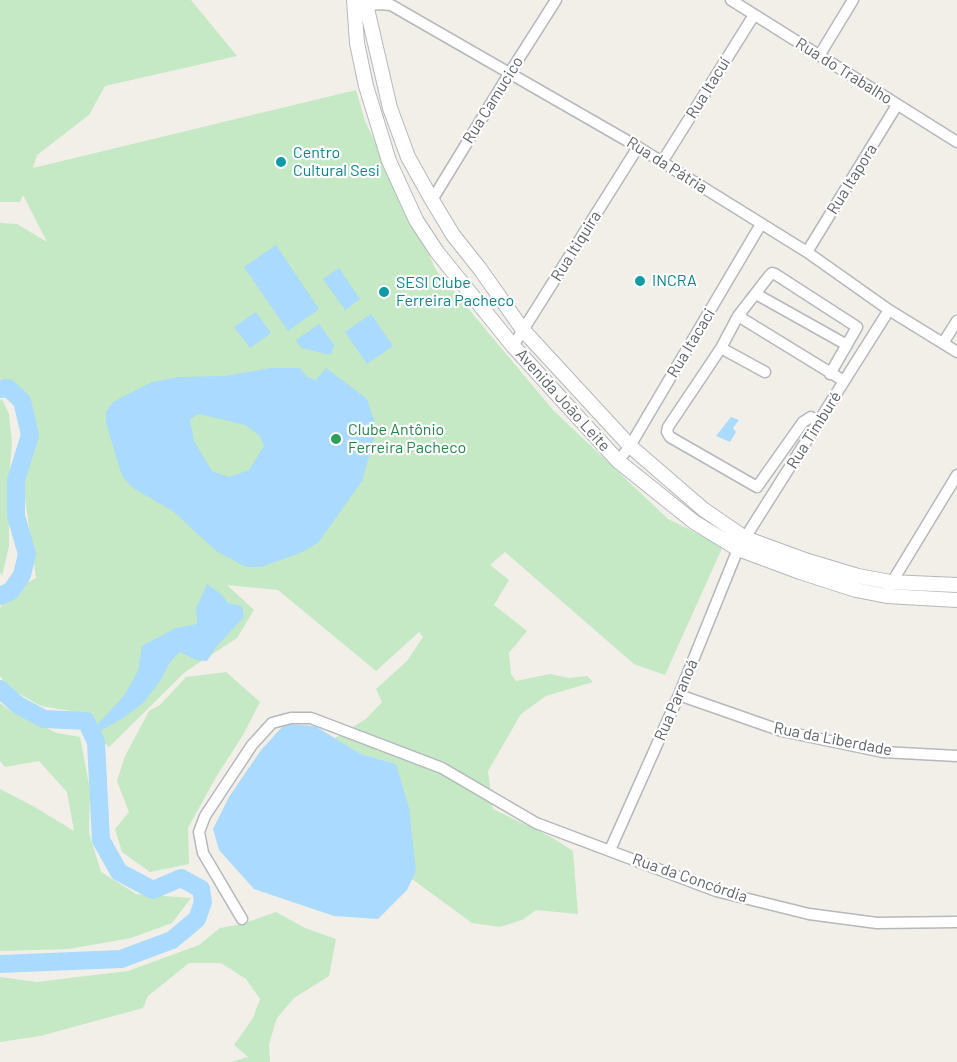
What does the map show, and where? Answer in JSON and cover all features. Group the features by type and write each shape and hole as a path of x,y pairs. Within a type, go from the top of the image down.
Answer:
{"street":[{"name":"Rua Camucico","path":"432,200 556,0"},
{"name":"Rua do Trabalho","path":"731,0 957,142"},
{"path":"819,56 852,0"},
{"name":"Rua da Pátria","path":"360,3 391,5 638,147 807,252 889,310 957,352"},
{"name":"Avenida João Leite","path":"360,3 390,108 408,157 453,235 480,268 524,330 630,446 742,543 890,582 957,585"},
{"name":"Avenida João Leite","path":"360,3 357,43 366,86 389,161 416,220 437,252 513,346 618,461 694,522 833,583 887,596 957,600"},
{"name":"Rua Itacuí","path":"662,162 754,15"},
{"name":"Rua Itapora","path":"807,252 897,105"},
{"name":"Rua Itiquira","path":"513,346 638,147"},
{"name":"Rua Itacaci","path":"618,461 630,446 761,224"},
{"path":"818,422 810,417 803,422 759,485 754,487 670,437 667,432 668,427 721,348 738,316 772,273 855,324 857,329 830,374"},
{"path":"756,294 847,345"},
{"name":"Rua Timburé","path":"742,543 889,310"},
{"path":"738,316 844,381"},
{"path":"943,344 957,321"},
{"path":"721,348 765,372"},
{"path":"537,373 550,359"},
{"path":"777,459 790,454 796,458"},
{"path":"887,596 890,582 957,475"},
{"name":"Rua Paranoá","path":"610,850 679,695 742,543"},
{"name":"Rua da Liberdade","path":"679,695 782,731 883,752 957,756"},
{"name":"Rua da Concórdia","path":"242,919 203,853 199,832 206,816 252,745 272,723 291,717 311,718 442,768 536,823 716,891 809,914 877,923 957,922"}],"green space":[{"name":"Clube Antônio Ferreira Pacheco","path":"0,0 191,0 237,56 105,86 89,115 37,155 33,168 356,90 365,121 436,270 553,410 668,519 723,546 665,675 634,664 505,552 490,565 509,580 494,605 527,631 509,653 511,674 516,681 550,674 569,678 587,676 593,682 546,696 521,714 488,771 493,809 551,837 573,851 578,914 536,910 522,920 500,927 472,923 412,879 396,764 361,754 335,738 366,719 382,702 376,689 407,661 423,637 419,632 376,671 278,590 227,585 254,610 237,638 185,672 109,747 71,711 41,706 9,688 0,676 0,608 11,591 36,578 22,476 36,425 21,394 0,379 0,223 17,224 47,242 23,195 20,202 0,202"},
{"path":"2,399 9,414 12,443 9,480 9,546 2,576 0,572 0,401"},
{"path":"226,672 260,702 188,828 189,864 150,872 122,852 115,829 129,812 117,781 125,756 149,711 160,705 186,677"},
{"path":"0,703 12,712 57,733 80,737 90,790 89,833 101,872 136,894 191,898 172,923 131,938 69,949 0,951 0,789 74,831 67,792 39,761 5,767 0,761"},
{"path":"276,912 305,928 336,939 329,976 294,998 277,1018 269,1044 270,1062 231,1062 248,1057 234,1045 253,1018 260,999 246,979 221,963 189,963 148,996 143,1008 40,1036 0,1042 0,977 37,982 128,971 199,945 220,928 242,924"}],"water":[{"path":"276,245 319,309 288,331 244,267"},
{"path":"339,268 360,299 345,310 323,279"},
{"path":"256,312 271,333 250,348 234,327"},
{"path":"371,314 393,346 367,364 345,332"},
{"path":"319,324 334,345 331,355 301,348 296,340"},
{"path":"270,368 300,368 307,377 316,380 326,368 367,399 377,429 362,481 318,543 300,553 261,567 246,567 216,551 174,512 133,488 122,476 106,423 106,412 113,402 152,382 179,377 225,376","holes":["199,414 245,425 260,436 264,446 249,470 229,477 212,471 194,441 190,419"]},
{"path":"731,417 739,420 733,428 736,432 730,442 716,436"},
{"path":"207,584 221,594 228,603 242,606 244,617 216,647 207,661 196,660 180,652 170,662 160,681 144,702 123,718 100,731 98,724 124,696 138,671 142,646 176,628 197,624 196,609"},
{"path":"285,724 315,726 361,754 396,764 409,808 416,871 407,890 378,919 334,916 254,889 219,850 213,829 229,797 261,750"}],"waterway":[{"path":"0,389 8,388 22,401 30,435 16,480 16,516 27,554 22,575 11,591 0,596"},
{"path":"0,689 18,705 44,719 86,721 96,742 101,840 119,872 153,890 181,878 201,889 203,902 197,919 172,940 121,959 0,964"}],"place":[{"name":"Centro Cultural Sesi","path":"281,162"},
{"name":"INCRA","path":"640,281"},
{"name":"SESI Clube Ferreira Pacheco","path":"384,292"},
{"name":"Clube Antônio Ferreira Pacheco","path":"336,439"}]}
